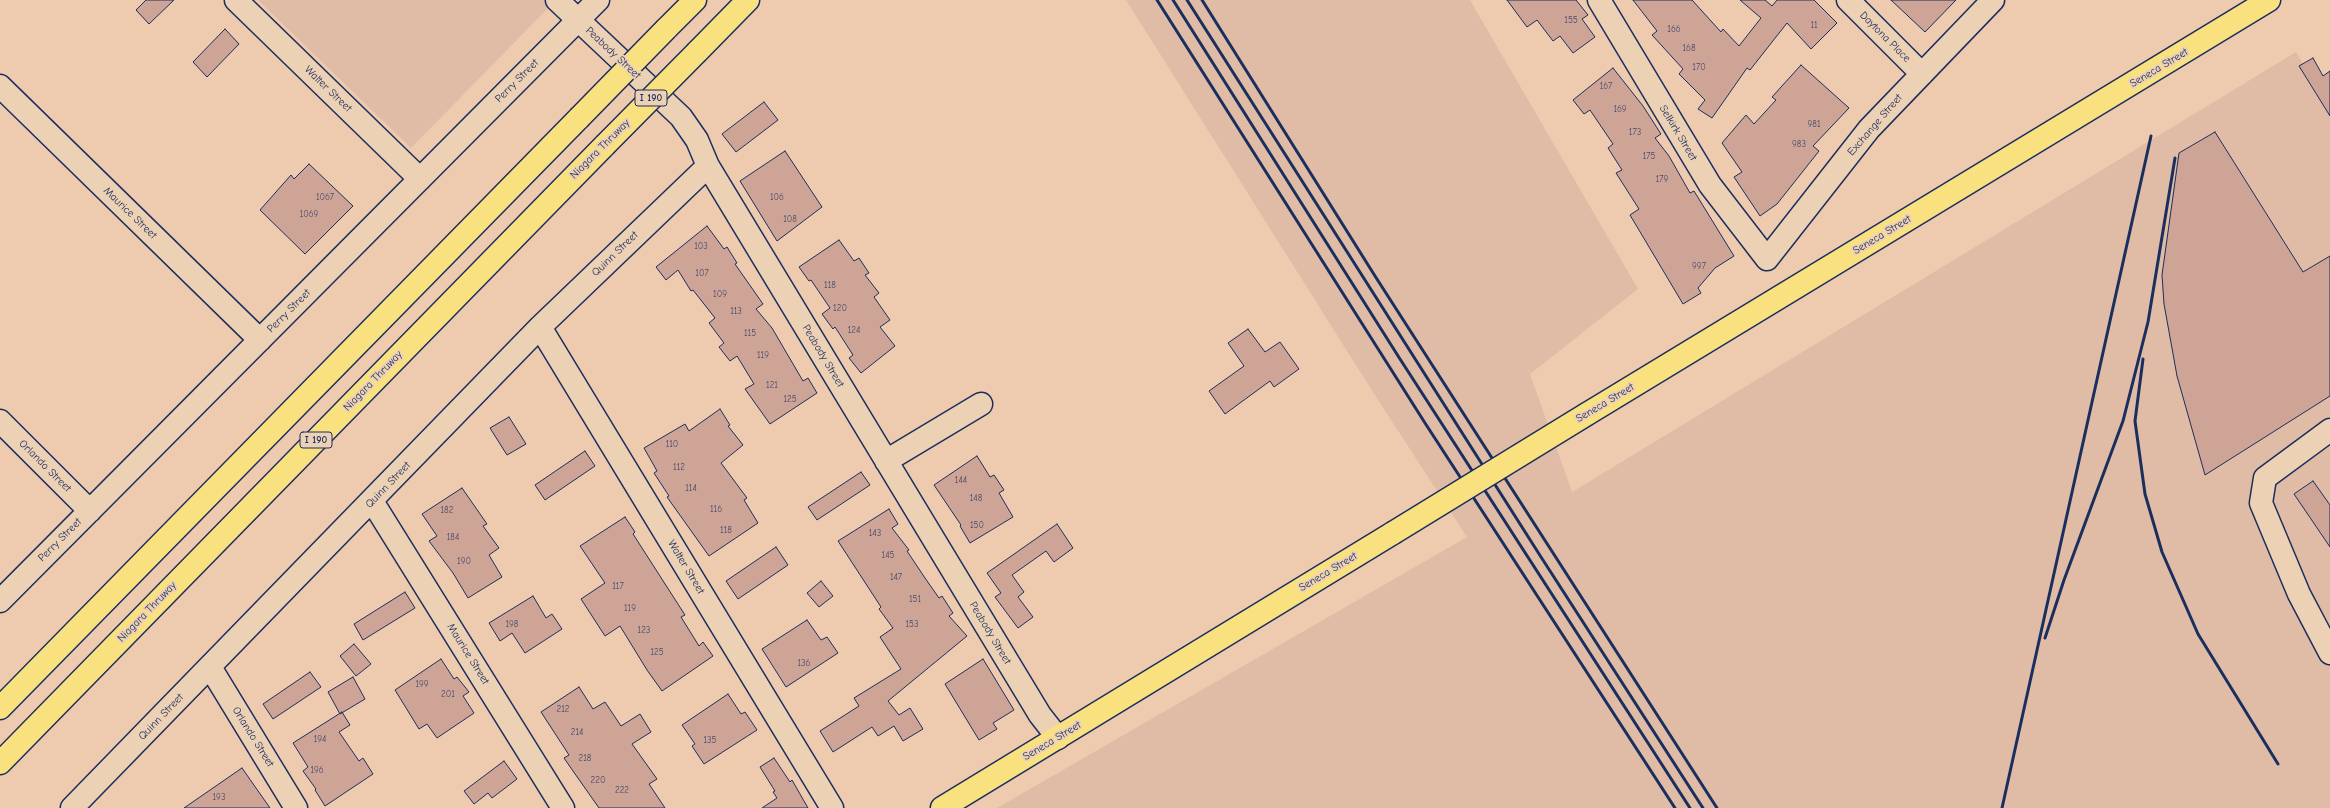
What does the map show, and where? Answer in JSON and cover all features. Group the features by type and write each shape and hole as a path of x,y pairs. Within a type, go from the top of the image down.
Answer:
{"main road":[{"path":"2,706 695,0"},
{"name":"Niagara Thruway","path":"0,763 748,0"},
{"name":"Seneca Street","path":"942,808 2269,0"}],"street":[{"name":"Walter Street","path":"236,0 420,179"},
{"name":"Peabody Street","path":"557,0 681,117 697,140 708,166 886,461 1040,715 1058,738"},
{"name":"Perry Street","path":"0,601 598,0"},
{"name":"Selkirk Street","path":"1599,0 1710,185 1767,259"},
{"name":"Daytona Place","path":"1848,0 1922,74"},
{"name":"Exchange Street","path":"1767,259 1869,129 1993,0"},
{"name":"Maurice Street","path":"0,86 260,340"},
{"name":"Quinn Street","path":"72,808 540,327 708,166"},
{"name":"Walter Street","path":"540,327 832,808"},
{"path":"886,461 981,404"},
{"name":"Orlando Street","path":"0,421 90,511"},
{"path":"2330,430 2265,478 2262,503 2299,594 2330,653"},
{"name":"Maurice Street","path":"372,501 563,808"},
{"name":"Orlando Street","path":"210,667 296,808"}],"shaded area":[{"path":"258,0 556,0 411,148"},
{"path":"1126,0 1470,0 1638,289 1530,374 1572,492 2296,52 2330,111 2330,808 997,808 1467,537 1371,389"}],"building":[{"path":"146,0 174,0 149,24 136,10"},
{"path":"1507,0 1576,0 1588,15 1582,19 1595,37 1573,53 1560,36 1553,41 1537,20 1527,27"},
{"path":"1633,0 1692,0 1721,32 1723,29 1739,46 1761,18 1740,0 1765,0 1772,6 1777,0 1814,0 1837,23 1811,49 1787,23 1750,70 1747,68 1712,118 1698,109 1705,100 1679,74 1683,69 1652,35 1657,31"},
{"path":"1891,0 1956,0 1925,32"},
{"path":"225,29 239,44 207,77 193,62"},
{"path":"2313,58 2323,76 2330,71 2330,116 2299,66"},
{"path":"1801,65 1849,108 1813,146 1819,151 1777,204 1760,216 1734,177 1742,172 1722,143 1746,115 1754,124 1776,100 1772,97"},
{"path":"1613,68 1643,106 1661,134 1655,138 1669,156 1690,193 1694,191 1734,256 1715,268 1698,288 1701,293 1683,304 1630,215 1639,209 1616,173 1622,170 1608,148 1613,144 1590,110 1584,114 1573,100"},
{"path":"764,102 778,120 736,152 722,134"},
{"path":"2215,132 2303,272 2330,256 2330,396 2205,475 2177,376 2164,304 2162,275 2179,153"},
{"path":"785,151 822,207 777,241 740,181"},
{"path":"309,164 353,206 305,254 260,210 291,175 294,179"},
{"path":"707,226 724,249 727,247 737,263 735,264 763,304 756,309 772,328 803,381 808,378 817,393 770,424 745,389 754,384 737,356 730,361 719,347 724,343 709,323 715,318 693,290 691,291 678,270 666,280 656,267"},
{"path":"839,240 854,261 859,258 869,273 865,275 879,293 874,297 890,320 880,327 895,346 861,373 849,358 853,355 835,327 833,329 822,314 830,308 811,280 809,281 799,267"},
{"path":"1248,329 1265,352 1280,342 1299,369 1274,387 1270,381 1225,414 1209,391 1244,366 1228,343"},
{"path":"720,409 730,425 728,426 743,445 721,463 747,498 744,500 758,523 709,556 667,497 669,496 654,473 657,471 644,448 685,424 689,431"},
{"path":"509,417 526,444 507,455 490,428"},
{"path":"585,451 595,466 545,500 535,485"},
{"path":"977,456 990,477 994,475 1004,490 999,493 1013,517 970,543 960,526 961,525 934,485"},
{"path":"861,472 870,485 817,520 808,507"},
{"path":"2313,481 2330,505 2330,547 2294,494"},
{"path":"462,488 487,524 483,526 499,548 489,555 502,577 468,598 453,573 429,541 437,536 422,514"},
{"path":"889,509 898,524 892,528 909,550 907,551 939,598 942,596 953,613 949,616 967,636 888,701 899,715 910,708 923,729 903,741 894,726 878,736 872,727 833,752 820,731 859,706 854,698 901,669 880,637 893,628 879,609 881,607 838,541"},
{"path":"625,517 635,532 633,534 685,615 681,617 699,646 703,642 713,656 662,691 647,670 620,626 605,636 581,599 605,583 580,546"},
{"path":"1057,524 1073,548 1054,562 1046,551 1012,575 1024,592 1018,597 1033,617 1018,628 995,597 1001,593 987,573"},
{"path":"776,547 788,565 738,599 726,581"},
{"path":"821,581 833,596 819,607 807,593"},
{"path":"405,592 415,608 363,640 354,624"},
{"path":"533,596 546,618 552,614 562,629 525,653 512,633 500,641 489,623"},
{"path":"807,620 821,640 827,637 838,653 786,687 762,649"},
{"path":"354,644 371,664 356,676 340,656"},
{"path":"441,659 454,679 457,677 469,692 463,696 474,713 437,738 427,724 419,729 395,690"},
{"path":"983,659 1014,710 993,723 997,729 979,740 945,684"},
{"path":"310,672 321,687 273,719 263,704"},
{"path":"353,677 365,699 340,714 328,692"},
{"path":"579,687 593,709 605,702 621,726 640,714 651,732 632,744 657,779 649,784 665,808 599,808 564,758 569,755 541,712"},
{"path":"728,694 741,714 745,712 757,730 704,764 692,746 695,744 682,725"},
{"path":"342,712 350,725 339,732 359,761 363,758 373,774 325,806 315,790 316,789 303,771 308,767 293,743"},
{"path":"774,758 790,782 792,780 808,808 762,808 777,798 773,792 775,791 760,767"},
{"path":"504,761 517,779 492,798 488,793 474,804 464,791"},
{"path":"242,768 270,808 184,808"}],"railway":[{"path":"1157,0 1425,423 1675,808"},
{"path":"1173,0 1400,359 1690,808"},
{"path":"1187,0 1541,557 1703,808"},
{"path":"1202,0 1375,276 1717,808"},
{"path":"2002,808 2151,136"},
{"path":"2045,638 2064,580 2123,421 2148,322 2175,158"},
{"path":"2143,359 2135,421 2145,494 2162,552 2198,634 2278,764"}]}
